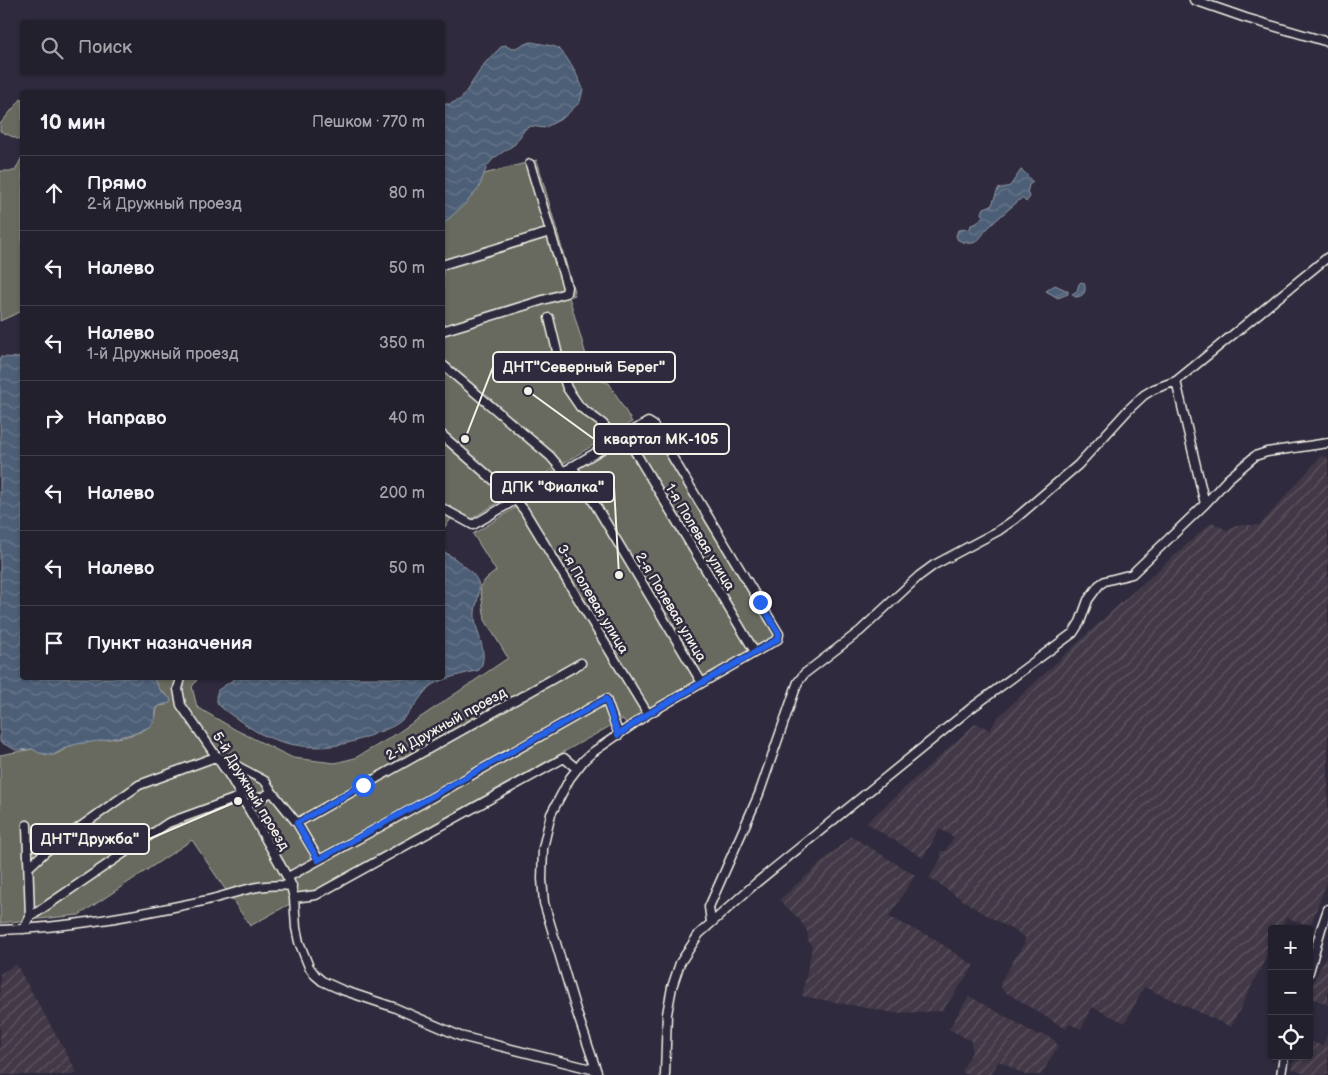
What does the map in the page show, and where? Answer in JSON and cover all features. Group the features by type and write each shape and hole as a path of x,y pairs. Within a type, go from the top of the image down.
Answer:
{"street":[{"path":"1194,0 1246,18 1328,42"},
{"path":"445,330 566,293 567,287 530,164"},
{"path":"445,264 550,232"},
{"path":"711,922 709,907 759,794 798,682 804,674 860,631 919,576 934,565 998,531 1015,519 1078,465 1144,395 1176,381 1328,257"},
{"path":"550,318 563,376 571,394 580,407 602,424 616,440"},
{"path":"445,367 550,456 563,472"},
{"path":"1176,381 1205,504"},
{"path":"445,510 473,525 648,422 653,425 779,634 778,639 648,714 593,752 576,768 562,790 547,825 543,848 542,880 544,903 551,931 597,1072"},
{"name":"1-я Полевая улица","path":"625,435 755,652"},
{"name":"3-я Полевая улица","path":"445,437 515,499 531,520 648,714"},
{"path":"665,1075 667,1014 676,972 691,944 711,922 970,709 1073,633 1080,622 1088,600 1099,585 1105,581 1132,574 1205,504 1228,479 1255,456 1267,452 1328,443"},
{"name":"2-я Полевая улица","path":"572,466 702,683"},
{"name":"2-й Дружный проезд","path":"297,823 581,663"},
{"name":"5-й Дружный проезд","path":"180,680 178,689 180,701 218,756 288,876 292,886 299,942 309,967 315,975 322,981 342,990 393,1007 460,1036 597,1072"},
{"path":"288,876 606,699 618,735"},
{"path":"28,867 45,852 139,785 218,756 262,779 297,823 318,860"},
{"path":"294,898 316,895 564,758 576,768"},
{"path":"246,805 272,792"},
{"path":"30,917 168,823 242,796"},
{"path":"24,929 30,917 27,825"},
{"path":"0,930 24,929 123,917 204,901 261,885 278,884 292,886"},
{"path":"1310,970 1328,910"},
{"path":"1281,1075 1283,1060"}],"shaded area":[{"path":"20,100 20,140 0,131 0,124"},
{"path":"537,160 575,295 569,297 593,379 609,383 632,422 469,520 457,512 445,527 445,222 472,195 484,174"},
{"path":"20,161 20,312 0,321 0,171 15,171"},
{"path":"655,421 783,634 781,640 627,725 623,719 250,926 192,840 79,915 0,923 0,755 33,749 44,754 54,755 76,744 124,737 142,731 152,724 159,706 166,705 167,695 161,691 154,680 197,680 192,687 197,707 236,730 293,758 335,763 355,758 390,738 508,658 485,620 480,586 496,571 473,534"},
{"path":"1321,456 1328,457 1328,879 1310,925 1286,917 1282,925 1268,925 1268,953 1231,1027 1144,987 1125,1023 1092,1007 1081,1029 1069,1024 1066,1029 1002,990 1000,982 1024,944 1025,937 978,910 929,878 942,857 941,851 945,851 954,837 940,829 923,858 866,823 976,723 990,730 998,717 1113,610 1212,522 1228,531 1234,525 1260,525"},
{"path":"851,836 915,875 889,917 933,938 974,966 942,1011 894,1013 802,996 812,947 808,940 807,931 799,919 779,900"},
{"path":"1328,952 1328,1005 1313,999 1313,983"},
{"path":"16,964 77,1072 72,1075 0,1075 0,974"},
{"path":"969,996 1038,1035 1044,1034 1054,1040 1058,1046 1041,1075 1025,1075 999,1061 990,1075 965,1074 962,1070 972,1052 971,1041 949,1029"},
{"path":"1328,1034 1328,1075 1306,1075 1291,1068 1295,1060 1313,1060 1313,1042 1322,1046"}],"water":[{"path":"531,42 558,48 579,79 583,89 580,102 563,118 544,128 531,126 525,129 515,144 494,158 487,166 479,188 445,222 445,104 461,99 485,63 502,46 506,45 507,47 515,48"},
{"path":"1021,170 1033,182 1029,185 1027,193 1030,197 1026,202 1022,198 991,225 976,242 969,243 958,240 956,236 958,230 970,229 971,225 977,223 983,216 984,208 992,205 998,189 1010,186"},
{"path":"1081,282 1084,283 1085,291 1083,295 1075,297 1072,294 1077,291"},
{"path":"1055,285 1068,291 1068,294 1058,298 1046,291"},
{"path":"0,357 20,358 20,680 154,680 161,691 171,699 170,703 159,706 156,709 155,720 151,726 136,733 77,744 53,755 39,753 33,749 16,750 0,742"},
{"path":"445,552 468,569 478,582 479,591 475,617 483,651 482,664 479,670 446,679"},
{"path":"233,680 443,680 429,687 407,715 394,726 361,739 332,746 317,747 288,744 259,733 218,704 216,697 218,690"}],"place":[{"name":"квартал МК-105","path":"528,391"},
{"name":"ДНТ\"Северный Берег\"","path":"465,439"},
{"name":"ДПК \"Фиалка\"","path":"619,575"},
{"name":"ДНТ\"Дружба\"","path":"238,801"}],"route":[{"path":"363,785 297,823 318,860 606,699 618,735 648,714 778,639 779,634 760,602"}]}
